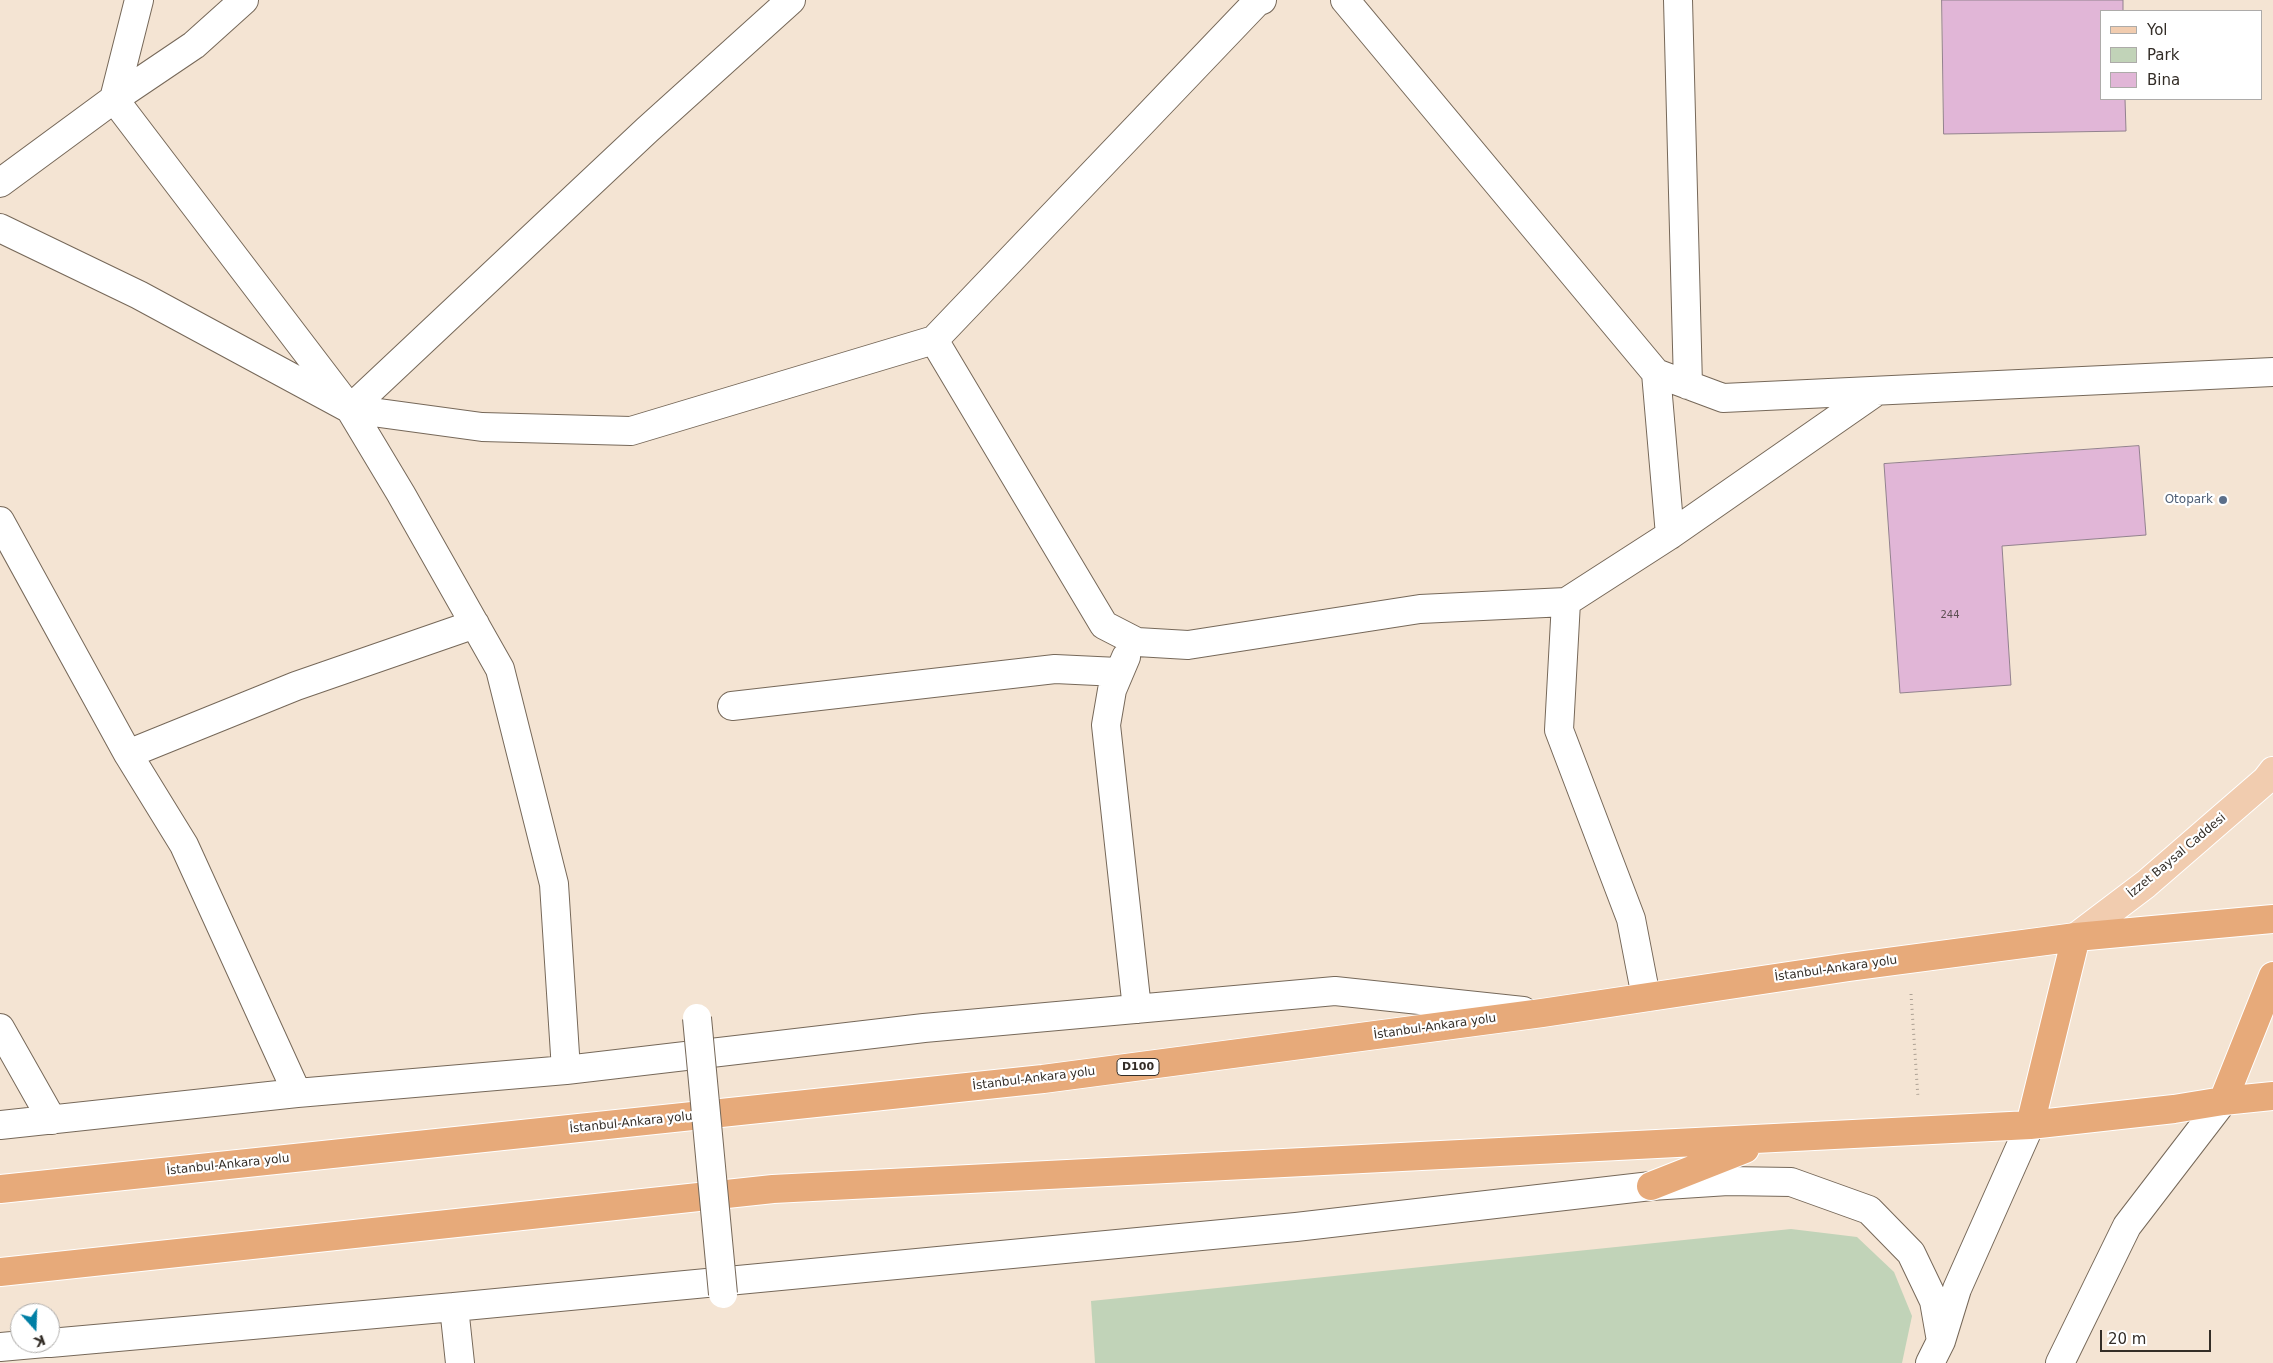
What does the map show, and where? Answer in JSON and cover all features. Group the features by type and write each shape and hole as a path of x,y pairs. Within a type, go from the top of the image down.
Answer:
{"highway":[{"name":"İstanbul-Ankara yolu","path":"0,1189 1043,1079 1542,1013 1849,966 2076,937 2273,919"},
{"path":"2030,1125 2076,937"},
{"path":"2223,1101 2273,976"},
{"path":"0,1272 774,1189 1768,1140 2030,1125 2273,1096"},
{"path":"1651,1186 1768,1140"}],"main road":[{"name":"İzzet Baysal Caddesi","path":"2076,937 2146,884 2266,780 2273,771"}],"street":[{"path":"114,99 140,0"},
{"path":"0,183 114,99 194,44 244,0"},
{"path":"350,409 646,130 791,0"},
{"path":"1345,0 1656,373 1723,398 2273,372"},
{"path":"1678,0 1688,385"},
{"path":"0,228 139,295 350,409 482,427 631,430 934,340 1258,1"},
{"path":"114,99 350,409 401,494 500,669 554,884 566,1070"},
{"path":"934,340 1104,625 1137,642 1188,645 1420,609 1566,602 1670,535 1877,391"},
{"path":"1656,373 1670,535"},
{"path":"0,521 128,754 184,845 297,1093"},
{"path":"1566,602 1559,730 1631,919 1646,997"},
{"path":"128,754 296,686 474,624"},
{"path":"1137,642 1118,672 1112,690 1106,725 1137,1009"},
{"path":"732,706 1055,669 1118,672"},
{"path":"0,1125 297,1093 566,1070 924,1028 1335,991 1542,1013"},
{"path":"697,1018 722,1294"},
{"path":"0,1028 52,1120"},
{"path":"2060,1363 2128,1226 2223,1101"},
{"path":"1936,1352 1957,1289 2030,1125"},
{"path":"60,1341 454,1308 1296,1227 1651,1186 1728,1181 1791,1182 1869,1210 1911,1253 1934,1301 1936,1352"},
{"path":"454,1308 460,1363"}],"path":[{"path":"1911,994 1918,1101"}],"green space":[{"path":"1791,1229 1857,1237 1894,1272 1912,1316 1902,1363 1095,1363 1091,1301"}],"building":[{"path":"1942,0 2123,0 2123,10 2100,10 2100,100 2125,100 2126,131 1944,134"},
{"path":"2139,446 2146,535 2002,546 2011,685 1900,693 1884,464"}],"place":[{"name":"Otopark","path":"2223,500"}]}
